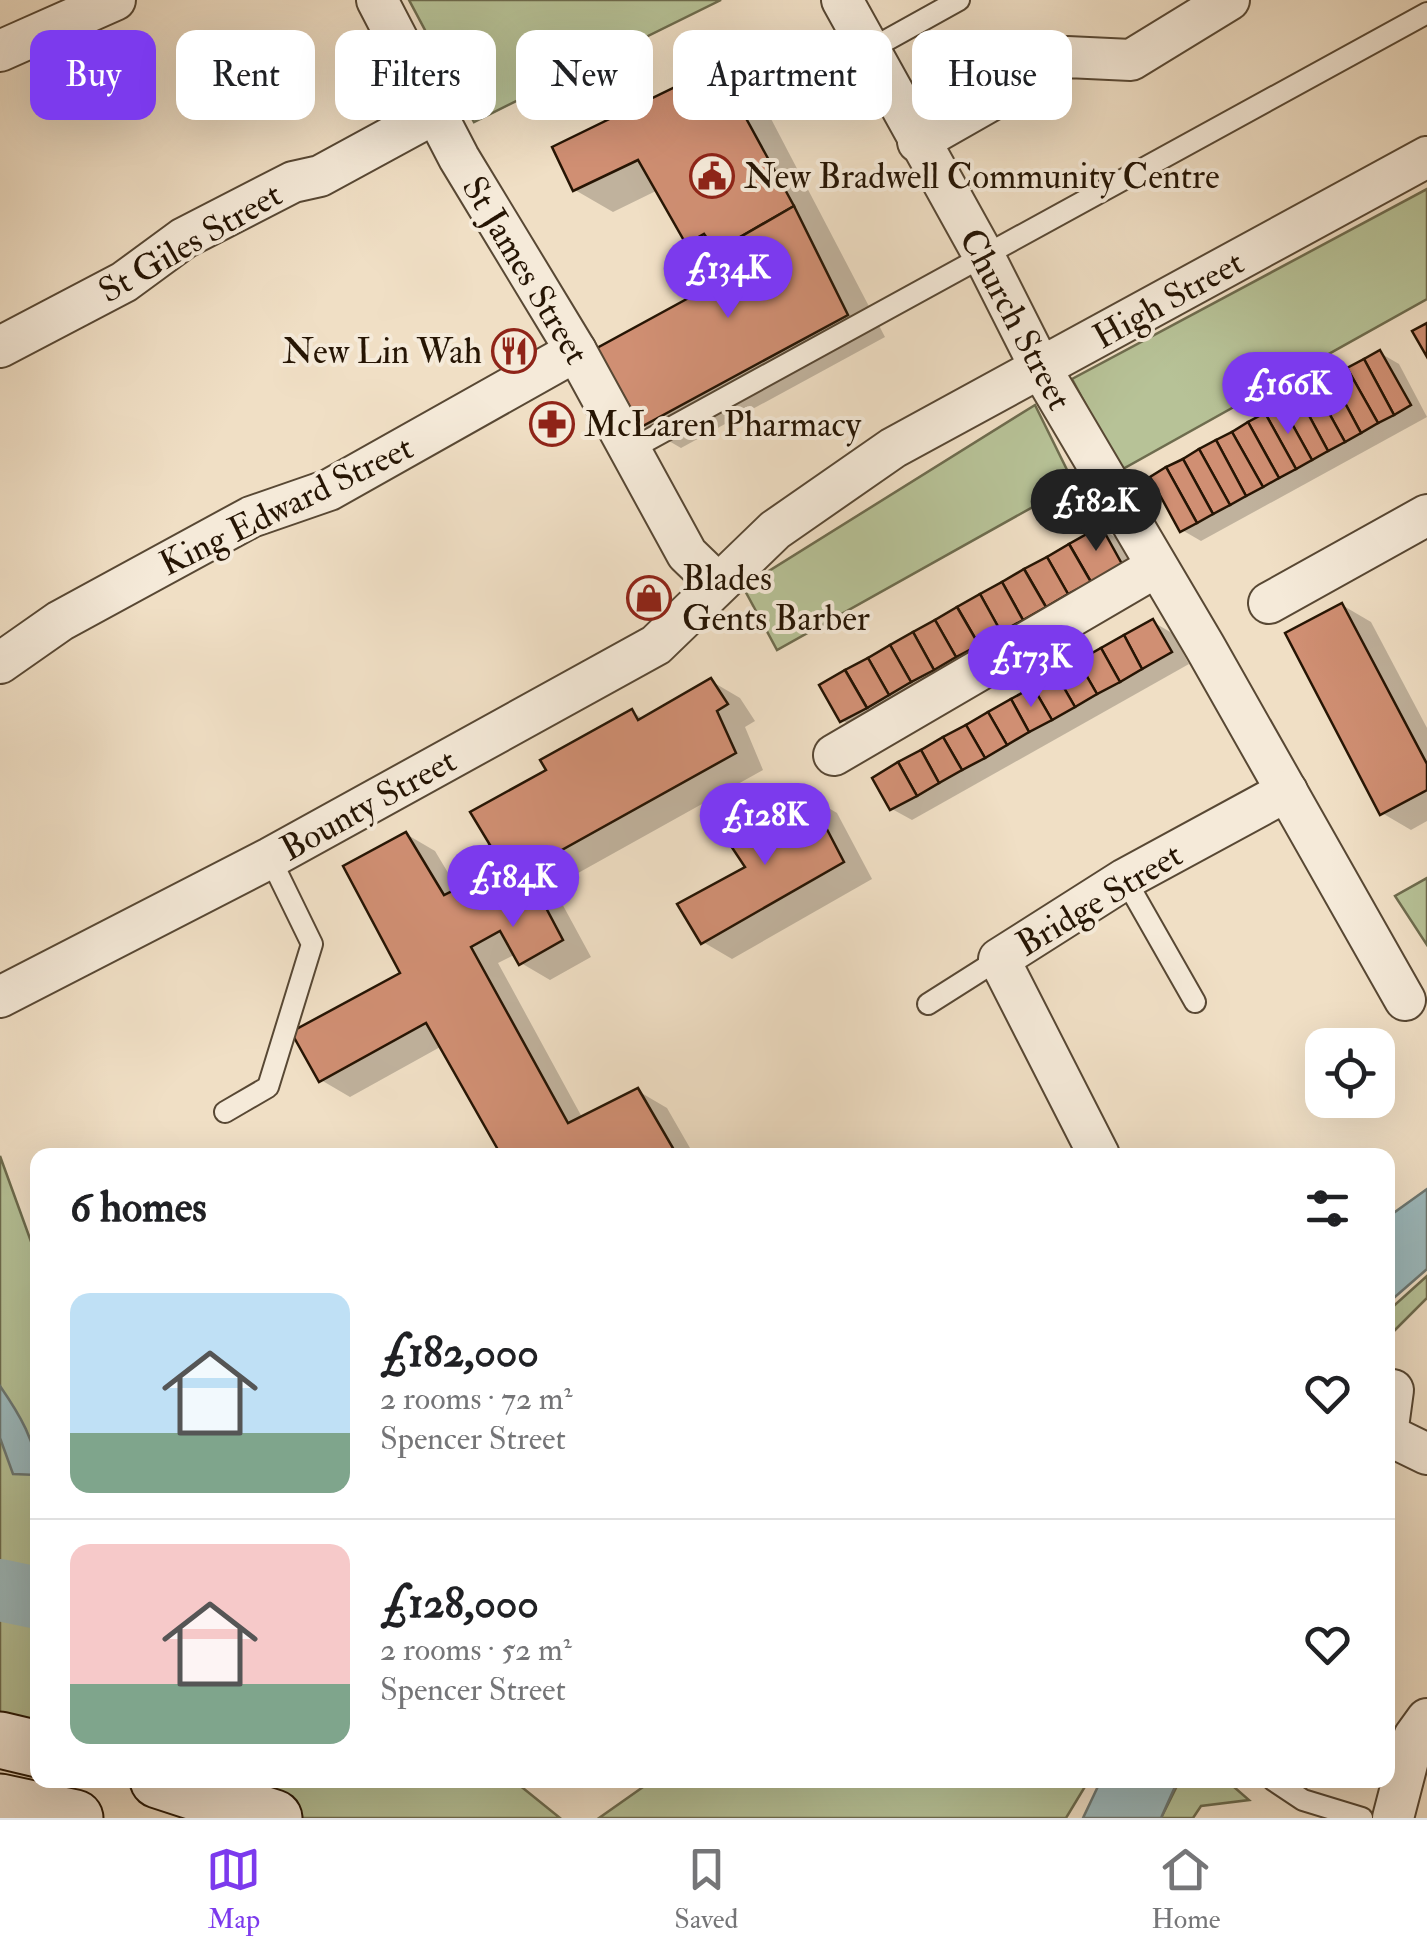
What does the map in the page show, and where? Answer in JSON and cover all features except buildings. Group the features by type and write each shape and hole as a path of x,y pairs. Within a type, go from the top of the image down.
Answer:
{"street":[{"path":"0,51 115,0"},
{"name":"St James Street","path":"377,0 392,30"},
{"name":"Church Street","path":"842,0 859,30"},
{"path":"918,142 1067,58 1131,60 1229,0"},
{"name":"Church Street","path":"892,92 1042,369 1404,1000"},
{"name":"St Giles Street","path":"0,346 124,282 184,238 294,182 320,176 423,120"},
{"name":"St James Street","path":"438,120 576,351 687,554 718,584"},
{"name":"High Street","path":"718,584 775,530 893,448 1427,157"},
{"name":"King Edward Street","path":"0,662 60,621 199,545 252,517 329,490 576,351"},
{"path":"1269,602 1427,515"},
{"path":"834,755 1156,567"},
{"name":"Bounty Street","path":"0,997 270,858 656,645 718,584"},
{"name":"Bridge Street","path":"1096,1148 999,959 1126,878 1287,791"},
{"path":"1395,1438 1427,1454"},
{"path":"1394,1818 1414,1737 1427,1718"},
{"path":"0,1740 30,1748"},
{"path":"182,1788 274,1818"},
{"path":"0,1802 75,1818"}],"lane":[{"path":"892,38 959,0"},
{"path":"630,450 1427,13"},
{"path":"225,1112 268,1087 312,944 270,858"},
{"path":"1126,878 1194,1002"},
{"path":"928,1004 999,959"},
{"path":"1285,1788 1303,1800 1362,1818"}],"green space":[{"path":"409,0 721,0 653,34 653,30 516,30 516,101 496,111 496,30 425,30"},
{"path":"1427,189 1427,299 1121,470 1072,379"},
{"path":"1035,405 1074,484 777,650 743,587"},
{"path":"1427,878 1427,945 1395,896"},
{"path":"0,1156 30,1239 30,1747 0,1740"},
{"path":"1427,1276 1427,1298 1395,1330 1395,1305"},
{"path":"182,1788 523,1788 560,1818 274,1818"},
{"path":"642,1788 1084,1788 1066,1818 599,1818"},
{"path":"1176,1788 1235,1788 1249,1800 1201,1806 1193,1818 1161,1818"}],"water":[{"path":"1427,1189 1427,1269 1395,1297 1395,1212"},
{"path":"0,1386 30,1440 30,1475 13,1474 0,1438"},
{"path":"1097,1788 1174,1788 1161,1818 1083,1818"}],"waterway":[{"path":"0,1590 30,1596"}],"place":[{"name":"New Bradwell Community Centre","path":"712,176"},
{"name":"New Lin Wah","path":"514,351"},
{"name":"McLaren Pharmacy","path":"552,424"},
{"name":"Blades Gents Barber","path":"649,598"}]}
